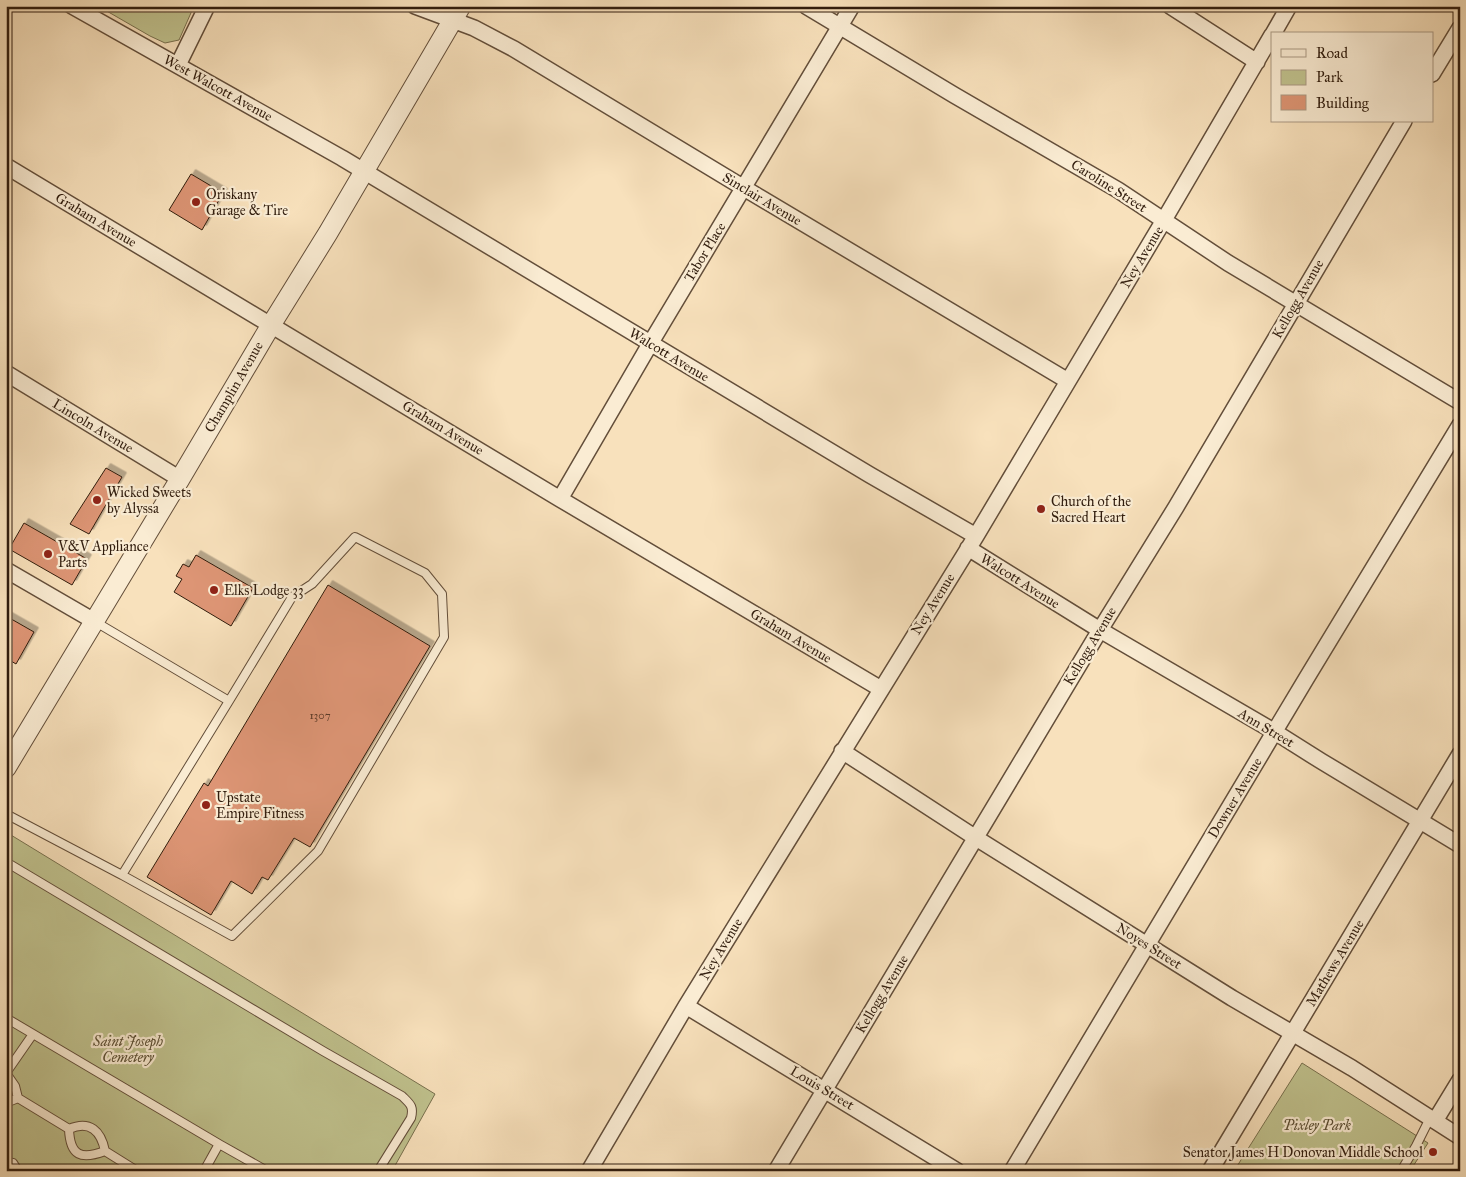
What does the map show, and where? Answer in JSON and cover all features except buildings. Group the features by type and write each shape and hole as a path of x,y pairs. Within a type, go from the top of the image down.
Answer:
{"street":[{"name":"West Walcott Avenue","path":"72,6 364,171"},
{"path":"178,65 207,6"},
{"name":"Sinclair Avenue","path":"415,6 457,13 474,28 514,49 1068,381"},
{"name":"Caroline Street","path":"806,6 1118,190 1295,305 1460,402"},
{"name":"Tabor Place","path":"560,498 852,6"},
{"path":"1170,6 1257,62"},
{"name":"Ney Avenue","path":"1273,32 1289,6"},
{"name":"Champlin Avenue","path":"7,765 328,232 457,13"},
{"path":"1434,71 1460,28"},
{"name":"Ney Avenue","path":"588,1171 686,1006 972,542 1164,220 1271,36"},
{"name":"Kellogg Avenue","path":"776,1171 1100,630 1176,507 1403,122"},
{"name":"Graham Avenue","path":"6,166 881,689"},
{"name":"Walcott Avenue","path":"364,171 861,470 972,542 1072,613"},
{"name":"Lincoln Avenue","path":"6,373 180,479"},
{"name":"Downer Avenue","path":"1012,1171 1460,425"},
{"path":"6,570 94,622"},
{"name":"Ann Street","path":"1072,613 1275,732 1321,762 1460,845"},
{"name":"Noyes Street","path":"842,751 976,838 1232,998 1352,1068 1460,1137"},
{"name":"Mathews Avenue","path":"1210,1171 1460,754"},
{"name":"Louis Street","path":"686,1006 957,1171"},
{"path":"1433,1120 1460,1080"}],"lane":[{"path":"6,814 232,936 318,851 444,637 442,594 425,573 355,537 312,584 292,597 122,875"},
{"path":"94,622 229,701"},
{"path":"6,862 402,1096 410,1103 413,1111 411,1118 378,1171"},
{"path":"6,1018 267,1171"},
{"path":"32,1034 6,1073 16,1086 18,1098 69,1129 82,1126 90,1127 97,1131 102,1139 104,1151"},
{"path":"6,1103 18,1098"},
{"path":"1401,1171 1433,1120"},
{"path":"69,1129 73,1149 79,1154 87,1156 104,1151 137,1171"},
{"path":"204,1171 219,1144"},
{"path":"6,1162 13,1163 18,1171"}],"green space":[{"path":"98,6 194,6 179,40 165,43"},
{"name":"Saint Joseph Cemetery","path":"6,832 435,1094 392,1171 6,1171"},
{"name":"Pixley Park","path":"1302,1063 1428,1143 1410,1171 1234,1171"}],"place":[{"name":"Oriskany Garage & Tire","path":"196,202"},
{"name":"Wicked Sweets by Alyssa","path":"97,500"},
{"name":"Church of the Sacred Heart","path":"1041,509"},
{"name":"V&V Appliance Parts","path":"48,554"},
{"name":"Elks Lodge 33","path":"214,590"},
{"name":"Upstate Empire Fitness","path":"206,805"},
{"name":"Senator James H Donovan Middle School","path":"1433,1152"}]}
